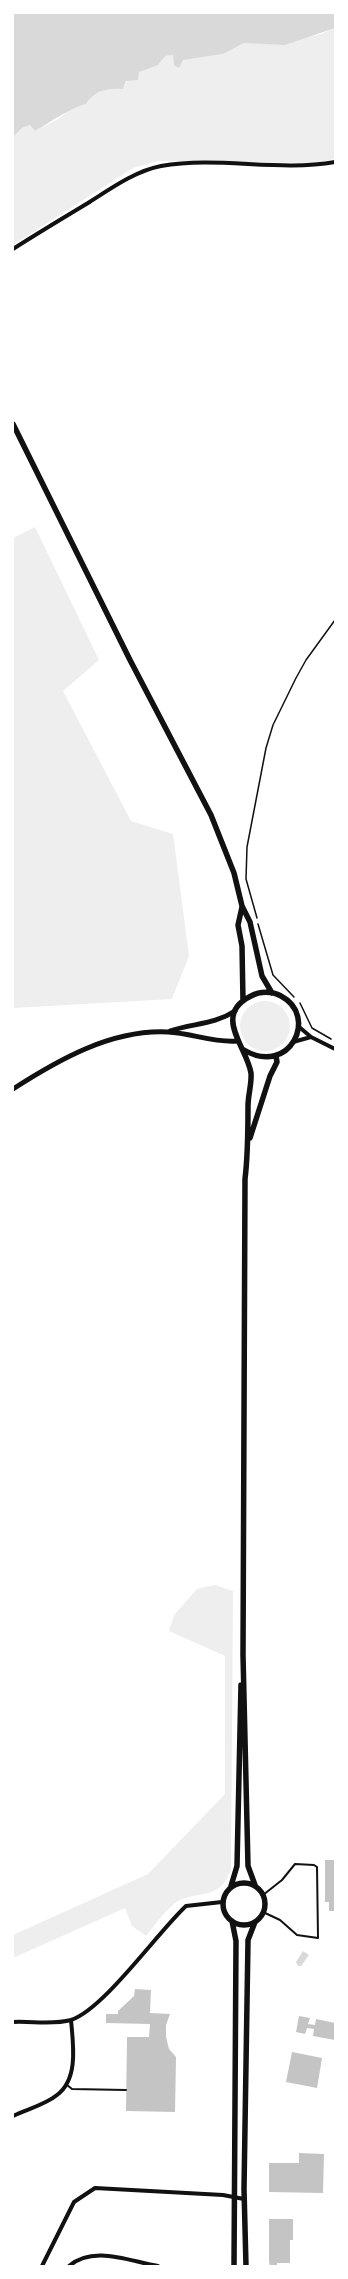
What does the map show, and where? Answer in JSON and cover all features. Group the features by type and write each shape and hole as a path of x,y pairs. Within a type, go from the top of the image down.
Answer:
{"main road":[{"path":"13,424 126,652 211,815 234,873 242,906 250,922 262,976 272,993"},
{"path":"242,906 238,924 242,946 243,1001"},
{"path":"244,1050 254,1056 265,1058 276,1056 286,1050 293,1042 298,1026 297,1017 288,1001 272,993 252,995 243,1001 236,1010 233,1021 233,1031 237,1041 244,1050 251,1073 248,1105 249,1142 245,1187 243,1654 248,1866 255,1885 265,1900 263,1912 255,1922 248,1940 244,2199 246,2266"},
{"path":"249,1142 270,1076 277,1062 276,1056"},
{"path":"243,1654 239,1738 237,1866 231,1886 222,1902 226,1916 232,1921 243,1925 255,1922"},
{"path":"231,1886 243,1882 255,1885"},
{"path":"232,1921 236,1941 234,2266"}],"street":[{"path":"13,249 139,173 161,166 183,164 276,166 335,162"},
{"path":"13,1089 51,1064 93,1046 120,1038 168,1032 186,1026 214,1022 236,1010"},
{"path":"298,1026 310,1037 335,1049"},
{"path":"168,1032 237,1041"},
{"path":"293,1042 310,1037"},
{"path":"13,2022 71,2020 97,2004 186,1906 222,1902"},
{"path":"13,2116 53,2098 67,2086 72,2072 71,2020"},
{"path":"42,2266 74,2202 95,2188 234,2197 244,2199"},
{"path":"69,2266 79,2259 89,2255 158,2266"}],"lane":[{"path":"263,1895 282,1880 296,1864 314,1865 317,1868 318,1938 297,1935 280,1920 263,1912"},
{"path":"67,2086 72,2089 126,2090"}],"path":[{"path":"273,975 246,879 247,847 252,816 273,725 306,660 335,620"}],"shaded area":[{"path":"13,13 335,13 335,28 285,45 244,43 223,54 183,60 179,68 174,65 173,55 165,56 158,65 139,72 138,80 126,81 123,89 102,91 93,96 86,104 67,112 35,131 30,125 22,128 13,137"},
{"path":"335,28 335,159 314,163 158,161 133,168 13,245 13,137 22,128 30,125 35,131 60,118 72,107 86,104 93,96 102,91 107,89 123,88 133,75 147,68 158,65 164,56 173,55 175,61 223,54 244,43 263,43 318,35"},
{"path":"35,527 99,660 63,691 131,821 173,834 189,956 172,999 13,1008 13,538"},
{"path":"260,1001 270,1001 283,1008 290,1021 290,1031 283,1044 270,1051 260,1051 251,1047 244,1040 240,1031 240,1021 244,1012 251,1005"},
{"path":"215,1585 233,1591 231,1869 226,1880 220,1887 213,1891 180,1900 169,1908 146,1936 132,1926 125,1908 13,1958 13,1935 148,1874 225,1794 225,1656 169,1631 174,1615 197,1589"},
{"path":"303,1951 309,1955 301,1966 298,1966 296,1962"}],"building":[{"path":"325,1860 335,1860 335,1911 329,1911 329,1902 325,1902"},
{"path":"135,1989 151,1990 150,2013 170,2014 166,2025 166,2037 169,2049 176,2057 175,2112 126,2111 127,2037 149,2037 150,2024 106,2023 106,2014 118,2014 118,2011 134,1996"},
{"path":"299,2016 310,2018 308,2024 315,2025 316,2019 335,2023 335,2040 313,2036 314,2029 307,2028 305,2034 296,2032"},
{"path":"292,2052 322,2058 317,2088 286,2082"},
{"path":"299,2153 324,2154 323,2193 269,2192 269,2163 299,2163"},
{"path":"269,2219 293,2219 293,2240 290,2240 290,2263 277,2263 277,2266 270,2266"}]}
